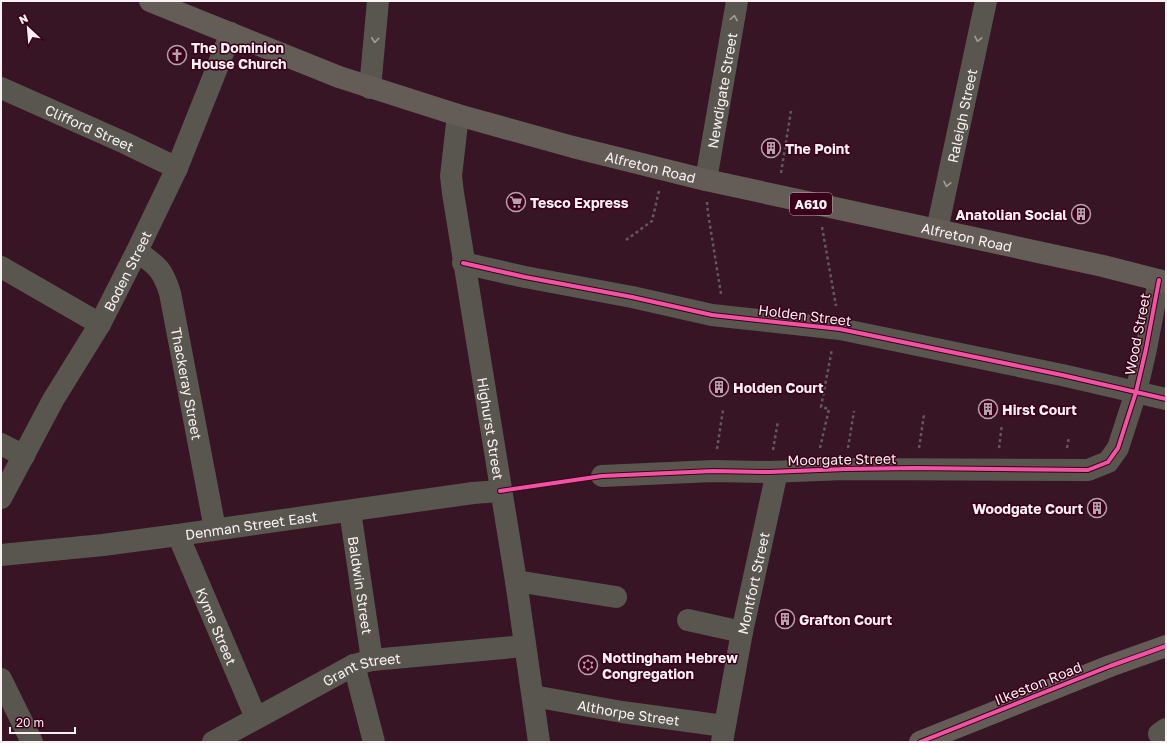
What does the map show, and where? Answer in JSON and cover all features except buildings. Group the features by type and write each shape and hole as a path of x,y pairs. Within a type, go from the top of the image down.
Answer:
{"main road":[{"name":"Alfreton Road","path":"150,1 370,88 458,115 573,147 706,180 1103,266 1162,281"},
{"name":"Ilkeston Road","path":"920,742 1110,666 1166,646"}],"street":[{"path":"370,88 378,1"},
{"name":"Newdigate Street","path":"706,180 737,1"},
{"name":"Raleigh Street","path":"937,230 986,1"},
{"name":"Boden Street","path":"1,498 53,400 100,324 137,251 177,168 231,33"},
{"name":"Clifford Street","path":"1,88 125,143 177,168"},
{"name":"Highurst Street","path":"458,115 451,176 453,193 500,491 516,581 539,742"},
{"name":"Thackeray Street","path":"137,251 158,266 170,293 215,529"},
{"name":"Holden Street","path":"463,263 704,313 840,329 1062,375 1166,399"},
{"path":"1,267 100,324"},
{"name":"Wood Street","path":"1136,392 1162,281"},
{"name":"Moorgate Street","path":"602,476 713,471 773,472 915,468 1088,470 1108,462 1118,448 1136,392"},
{"path":"1,444 24,456"},
{"name":"Montfort Street","path":"723,734 773,472"},
{"name":"Denman Street East","path":"1,555 103,545 473,493 500,491"},
{"name":"Baldwin Street","path":"350,511 363,662 374,742"},
{"name":"Kyme Street","path":"178,535 256,718"},
{"path":"516,581 616,597"},
{"path":"688,620 742,632"},
{"name":"Grant Street","path":"213,742 363,662 525,646"},
{"path":"1,679 32,742"},
{"name":"Althorpe Street","path":"533,696 622,712 723,734"}],"path":[{"path":"777,196 791,111"},
{"path":"626,240 652,221 665,170"},
{"path":"706,180 708,213 725,316"},
{"path":"817,205 826,242 840,329"},
{"path":"815,470 829,409 821,407 832,350"},
{"path":"713,471 723,410"},
{"path":"845,469 854,411"},
{"path":"915,468 924,415"},
{"path":"773,472 778,421"}],"cycle path":[{"path":"463,263 525,277 632,297 712,315 840,329 1062,375 1166,399"},
{"path":"500,491 602,476 713,471 769,472 915,468 1088,470 1108,462 1118,448 1136,392 1159,280"},
{"path":"920,742 1110,666 1166,646"}],"place":[{"name":"The Dominion House Church","path":"177,55"},
{"name":"The Point","path":"771,148"},
{"name":"Tesco Express","path":"516,202"},
{"name":"Anatolian Social","path":"1081,214"},
{"name":"Holden Court","path":"719,387"},
{"name":"Hirst Court","path":"988,409"},
{"name":"Woodgate Court","path":"1097,508"},
{"name":"Grafton Court","path":"785,619"},
{"name":"Nottingham Hebrew Congregation","path":"588,665"}]}
